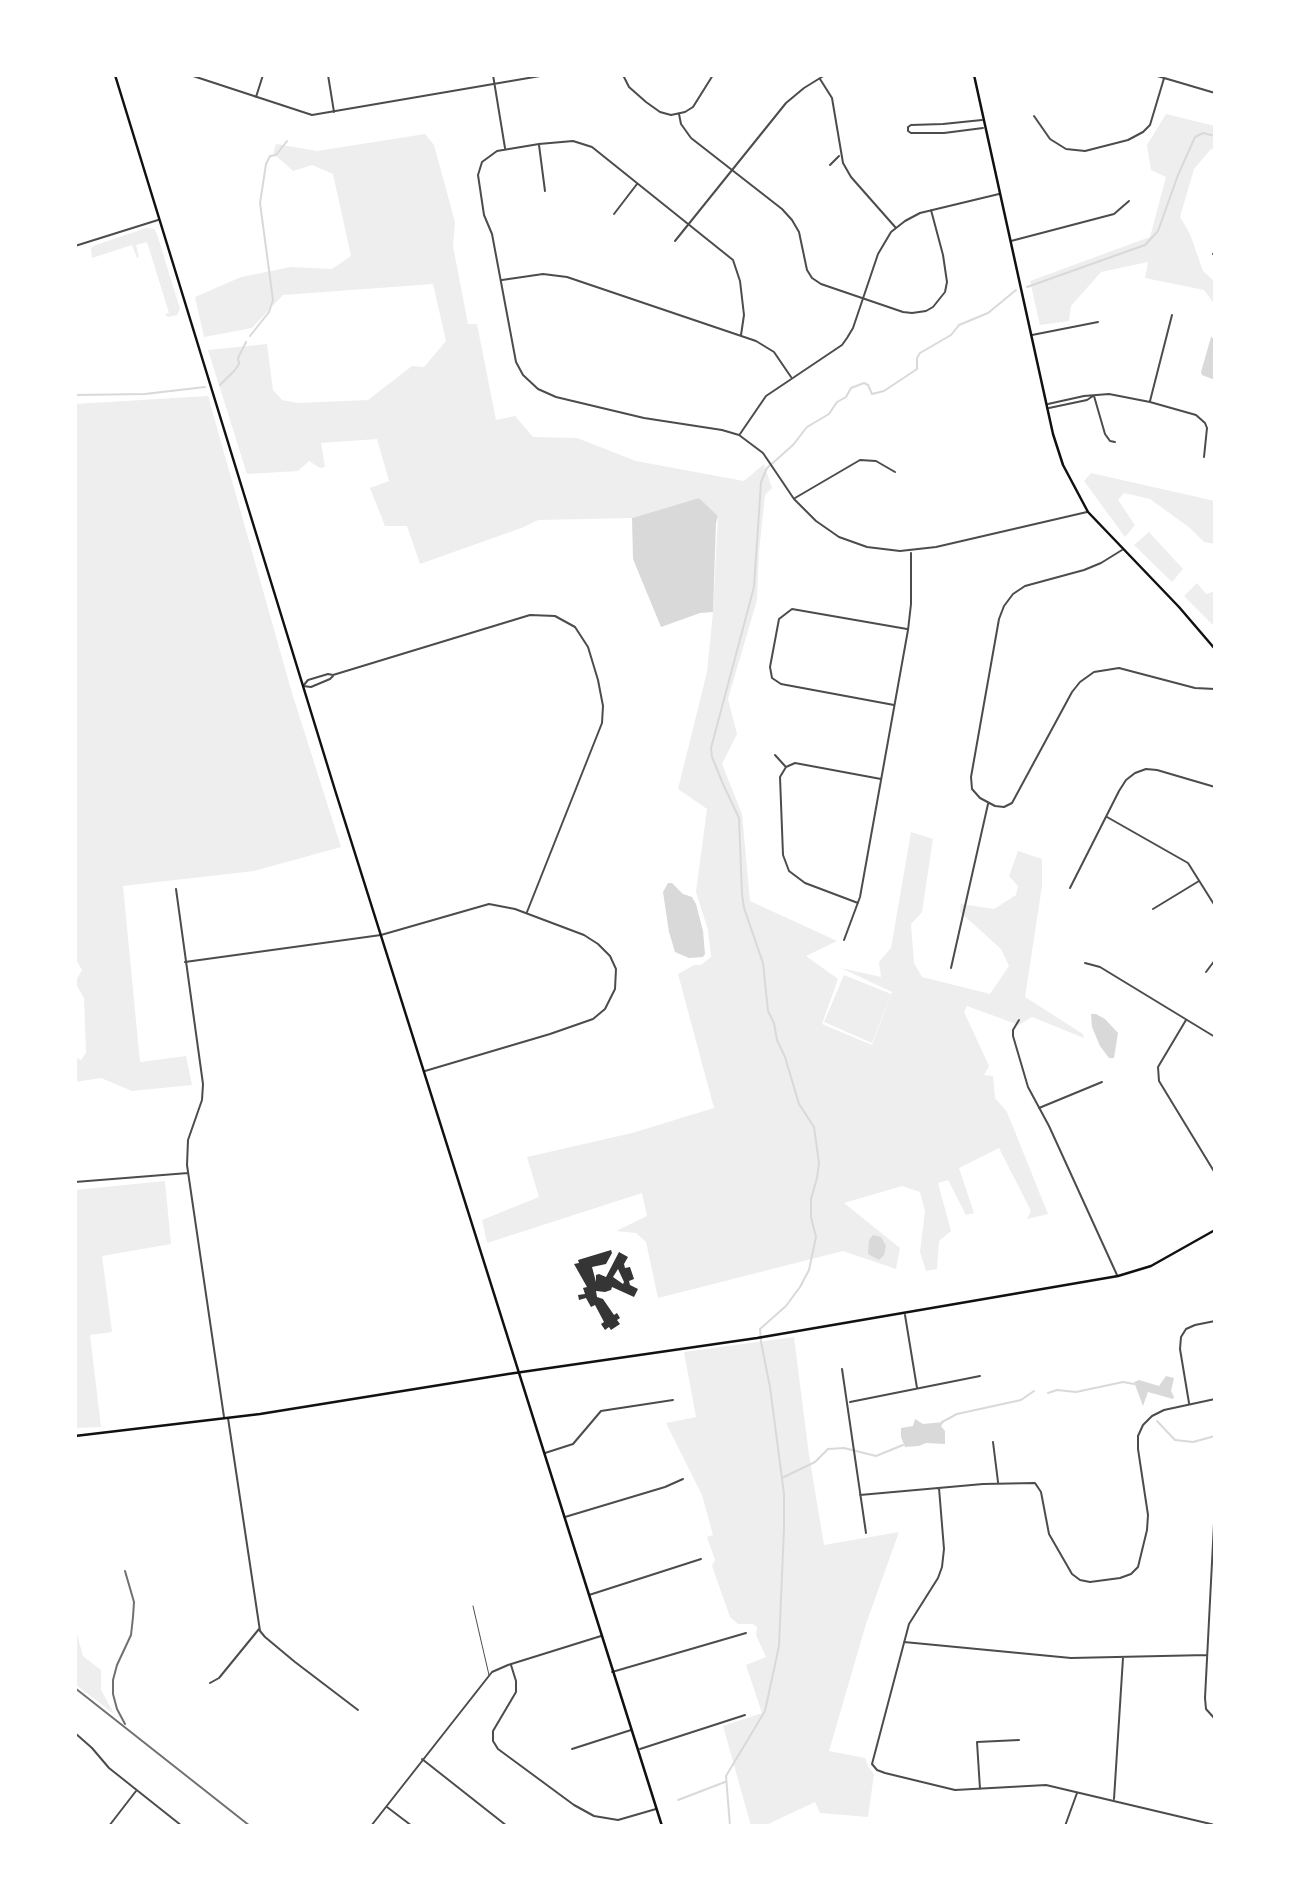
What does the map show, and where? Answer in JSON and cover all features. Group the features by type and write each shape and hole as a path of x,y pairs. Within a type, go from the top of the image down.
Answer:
{"main road":[{"path":"115,75 303,686 662,1826"},
{"path":"973,75 1058,453 1088,512 1179,607 1215,649"},
{"path":"75,1436 226,1418 757,1338 1118,1276 1151,1266 1215,1230"}],"street":[{"path":"190,75 306,115 494,86 546,75"},
{"path":"256,98 263,75"},
{"path":"328,75 334,112"},
{"path":"493,75 505,149"},
{"path":"623,75 629,87 660,112 679,114 693,107 713,75"},
{"path":"675,241 786,103 803,88 825,75"},
{"path":"1154,75 1215,93"},
{"path":"1034,116 1050,139 1066,149 1085,151 1128,140 1150,125 1165,77"},
{"path":"819,79 832,98 840,156 851,177 896,228"},
{"path":"679,114 686,132 792,220 799,232 807,270 812,278 821,284 912,313 926,311 939,302 945,292 947,278 931,210"},
{"path":"983,120 914,125 908,127 908,131 944,133 985,128"},
{"path":"741,335 744,315 737,268 726,252 602,153 583,143 567,141 505,149 492,153 482,162 478,175 484,215 492,234 516,362 523,375 538,389 556,397 644,418 740,435 763,453 794,499 822,526 852,542 883,550 911,551 972,540 1088,512"},
{"path":"539,144 545,191"},
{"path":"830,164 840,156"},
{"path":"614,214 638,183"},
{"path":"740,435 766,396 842,345 853,328 877,254 896,228 912,217 931,210 999,194"},
{"path":"1010,241 1114,214 1129,201"},
{"path":"75,246 159,219"},
{"path":"502,280 543,274 559,275 741,335 774,352 791,378"},
{"path":"1150,402 1172,315"},
{"path":"1031,335 1098,322"},
{"path":"1048,406 1109,394 1150,402 1200,418 1207,428 1204,457"},
{"path":"1094,395 1105,433 1110,441 1115,442"},
{"path":"794,499 860,460 876,461 895,472"},
{"path":"1122,550 1084,570 1025,586 1013,594 1004,606 999,619 971,783 975,794 988,803 1004,807 1012,803 1072,692 1094,672 1119,668 1195,688 1215,689"},
{"path":"844,940 858,903 908,630 911,551"},
{"path":"895,705 781,684 772,678 770,673 772,655 779,619 792,609 908,630"},
{"path":"303,686 308,680 333,675 530,615 555,616 569,622 580,633 588,647 600,689 602,723 527,913"},
{"path":"303,686 311,687 330,680 333,675"},
{"path":"775,755 786,767"},
{"path":"858,903 805,883 792,875 786,866 779,781 782,771 795,763 882,779"},
{"path":"1070,888 1126,780 1140,771 1157,770 1215,787"},
{"path":"951,968 988,803"},
{"path":"1107,817 1180,857 1192,867 1215,906"},
{"path":"1153,909 1199,881"},
{"path":"176,889 203,1092 188,1140 188,1173 260,1629 268,1640 358,1710"},
{"path":"186,962 381,935 489,904 507,906 584,935 605,949 613,962 615,989 610,1002 600,1014 586,1022 424,1071"},
{"path":"1206,972 1215,960"},
{"path":"1085,963 1100,967 1215,1037"},
{"path":"1019,1020 1013,1030 1014,1041 1028,1087 1049,1126 1118,1276"},
{"path":"1186,1020 1158,1067 1159,1081 1215,1173"},
{"path":"1038,1109 1102,1082"},
{"path":"75,1182 188,1173"},
{"path":"905,1313 918,1390"},
{"path":"1189,1404 1180,1349 1181,1337 1186,1329 1215,1321"},
{"path":"842,1369 866,1533"},
{"path":"849,1403 980,1377"},
{"path":"544,1453 573,1444 601,1411 673,1399"},
{"path":"860,1495 1030,1482 1038,1485 1049,1534 1076,1577 1085,1582 1096,1582 1126,1577 1140,1562 1148,1523 1138,1449 1140,1430 1157,1412 1215,1399"},
{"path":"993,1442 998,1483"},
{"path":"564,1517 665,1487 683,1479"},
{"path":"939,1488 944,1549 942,1567 938,1578 911,1619 872,1763 877,1770 955,1790 1033,1785 1077,1792 1215,1825"},
{"path":"1215,1504 1206,1709 1215,1719"},
{"path":"589,1595 701,1559"},
{"path":"209,1683 219,1678 260,1629"},
{"path":"612,1672 746,1633"},
{"path":"371,1826 495,1670 601,1636"},
{"path":"904,1642 1071,1658 1207,1655"},
{"path":"1114,1800 1123,1658"},
{"path":"511,1664 516,1692 493,1731 493,1741 498,1749 594,1816 618,1820 657,1809"},
{"path":"638,1749 745,1715"},
{"path":"572,1749 632,1730"},
{"path":"75,1733 109,1768 182,1826"},
{"path":"980,1790 978,1742 1019,1740"},
{"path":"422,1759 507,1826"},
{"path":"109,1826 137,1791"},
{"path":"1065,1826 1077,1792"},
{"path":"386,1806 412,1826"}],"lane":[{"path":"473,1606 489,1675"}],"shaded area":[{"path":"1166,114 1215,126 1215,149 1211,149 1194,169 1180,217 1190,234 1203,271 1215,282 1215,305 1204,290 1145,278 1148,262 1101,272 1071,306 1069,321 1040,325 1030,281 1150,237 1166,177 1151,170 1147,145"},
{"path":"425,134 434,145 455,222 453,246 468,324 477,324 496,420 515,416 533,437 577,438 636,461 744,481 764,464 772,488 765,495 757,600 728,699 737,734 722,764 742,814 750,901 837,941 806,956 838,979 822,1024 872,1045 892,992 841,968 881,977 879,962 891,948 911,832 933,839 922,912 911,924 914,963 922,977 990,994 1009,966 1001,949 960,912 961,904 994,909 1016,895 1018,886 1009,876 1018,851 1042,859 1042,886 1025,997 1083,1034 1084,1038 1032,1017 1019,1025 967,1006 964,1012 989,1066 984,1075 993,1076 995,1098 1007,1112 1048,1214 1027,1219 1031,1211 999,1148 959,1168 974,1213 966,1215 948,1180 938,1183 951,1231 939,1241 937,1269 926,1271 920,1252 925,1211 920,1192 902,1186 844,1203 900,1248 896,1269 843,1251 658,1298 646,1242 636,1233 616,1231 647,1216 642,1193 487,1243 482,1220 539,1197 527,1157 632,1133 714,1108 678,974 694,965 701,965 711,957 708,930 696,892 707,809 678,789 707,672 718,516 699,498 632,518 538,520 420,564 407,526 385,526 370,488 389,481 377,439 321,443 325,467 320,468 309,461 298,471 247,474 208,350 267,344 273,390 282,400 298,403 368,400 412,366 424,367 446,341 433,284 283,295 252,328 204,337 195,297 241,277 291,267 332,269 351,256 333,174 312,165 293,171 273,153 276,144 317,151"},
{"path":"146,228 154,229 157,234 180,309 177,315 168,317 165,314 169,313 147,242 136,245 137,258 132,245 92,258 93,246"},
{"path":"1211,337 1215,339 1215,380 1202,375 1201,372"},
{"path":"208,396 292,693 341,847 254,871 123,886 140,1062 186,1056 192,1085 132,1091 101,1078 75,1082 75,1057 81,1060 86,1053 84,998 75,982 82,970 75,958 75,404"},
{"path":"1091,473 1215,501 1215,544 1204,542 1190,528 1150,499 1124,493 1118,500 1135,525 1125,537 1084,481"},
{"path":"699,498 718,516 713,612 700,613 661,627 633,559 632,518"},
{"path":"1149,532 1183,569 1172,582 1134,545"},
{"path":"1197,583 1206,594 1215,591 1215,627 1184,596"},
{"path":"668,883 692,897 696,904 703,931 703,957 689,958 675,952 663,892"},
{"path":"844,975 891,994 872,1043 824,1022"},
{"path":"1091,1014 1105,1019 1118,1033 1114,1058 1109,1058 1100,1046 1092,1027"},
{"path":"165,1181 171,1244 102,1256 112,1332 90,1335 101,1427 75,1428 75,1190"},
{"path":"873,1235 881,1237 886,1246 884,1255 879,1260 868,1254 869,1240"},
{"path":"794,1337 824,1545 899,1532 866,1624 829,1751 865,1758 874,1774 868,1817 820,1813 815,1802 764,1826 751,1826 723,1726 762,1713 746,1665 766,1657 756,1635 757,1627 753,1624 738,1624 730,1617 712,1566 715,1560 707,1537 713,1535 702,1495 666,1423 696,1417 684,1352"},
{"path":"1166,1376 1174,1378 1171,1391 1173,1399 1148,1392 1143,1406 1134,1382 1139,1380 1159,1386"},
{"path":"915,1419 923,1424 944,1422 941,1426 945,1431 945,1444 926,1443 905,1447 901,1428 913,1426"},
{"path":"75,1627 83,1656 101,1670 101,1690 114,1714 75,1684"}],"building":[{"path":"611,1250 606,1264 592,1267 596,1282 596,1275 606,1277 619,1252 628,1257 624,1264 625,1268 630,1267 634,1279 629,1281 630,1285 638,1289 634,1297 612,1287 605,1292 596,1291 597,1297 603,1299 614,1315 617,1313 620,1318 617,1320 620,1324 611,1330 609,1327 605,1330 601,1324 604,1322 595,1305 591,1307 586,1298 579,1300 578,1295 585,1294 583,1288 587,1287 574,1264 579,1263 578,1260","holes":["618,1269 623,1284 613,1277"]}],"waterway":[{"path":"1027,287 1145,245 1158,231 1195,137 1203,133 1215,136"},
{"path":"250,336 269,312 273,300 260,203 266,164 270,156 276,155 287,141"},
{"path":"730,1826 726,1776 765,1711 779,1646 784,1494 760,1329 786,1306 809,1270 816,1237 811,1217 811,1199 819,1163 814,1127 799,1104 768,1011 763,963 744,908 739,818 712,757 711,748 754,587 761,482 767,468 793,445 807,427 829,414 851,388 864,383 872,394 884,391 917,369 920,353 951,335 959,325 988,313 1016,290"},
{"path":"220,385 239,364 238,358 246,342"},
{"path":"75,395 145,394 205,387"},
{"path":"1048,1393 1057,1390 1076,1392 1123,1382 1134,1384"},
{"path":"942,1422 957,1414 1021,1400 1034,1391"},
{"path":"1157,1421 1175,1440 1193,1442 1215,1436"},
{"path":"782,1478 815,1462 828,1449 844,1448 876,1456 903,1445"},
{"path":"678,1800 725,1782"}],"railway":[{"path":"125,1571 134,1602 133,1617 131,1635 113,1680 117,1709 125,1724"},
{"path":"75,1688 250,1826"}]}
